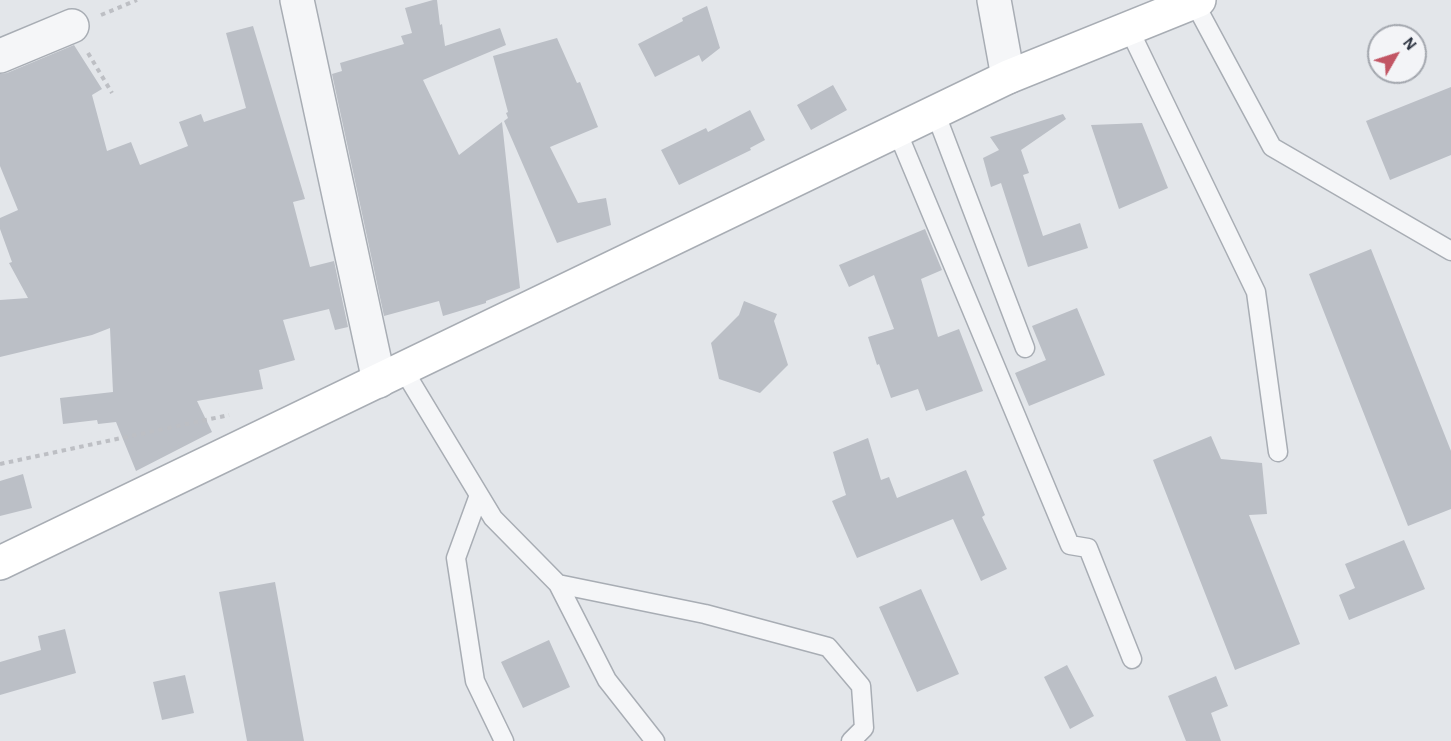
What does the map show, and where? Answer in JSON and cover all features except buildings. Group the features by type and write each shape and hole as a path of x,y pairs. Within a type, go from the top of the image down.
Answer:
{"main road":[{"path":"0,563 1008,77 1197,1"}],"street":[{"path":"297,0 391,375"},
{"path":"994,0 1008,77"},
{"path":"0,56 72,27"}],"lane":[{"path":"1197,1 1272,147 1451,251"},
{"path":"1129,29 1256,292 1278,452"},
{"path":"935,112 1025,348"},
{"path":"897,131 1070,545 1088,548 1132,659"},
{"path":"391,375 479,495 493,518 558,584 607,680 655,741"},
{"path":"479,495 456,558 475,681 504,741"},
{"path":"558,584 705,614 828,647 861,686 864,728 851,741"}],"path":[{"path":"112,93 72,27 136,0"},
{"path":"0,464 231,414"}]}
